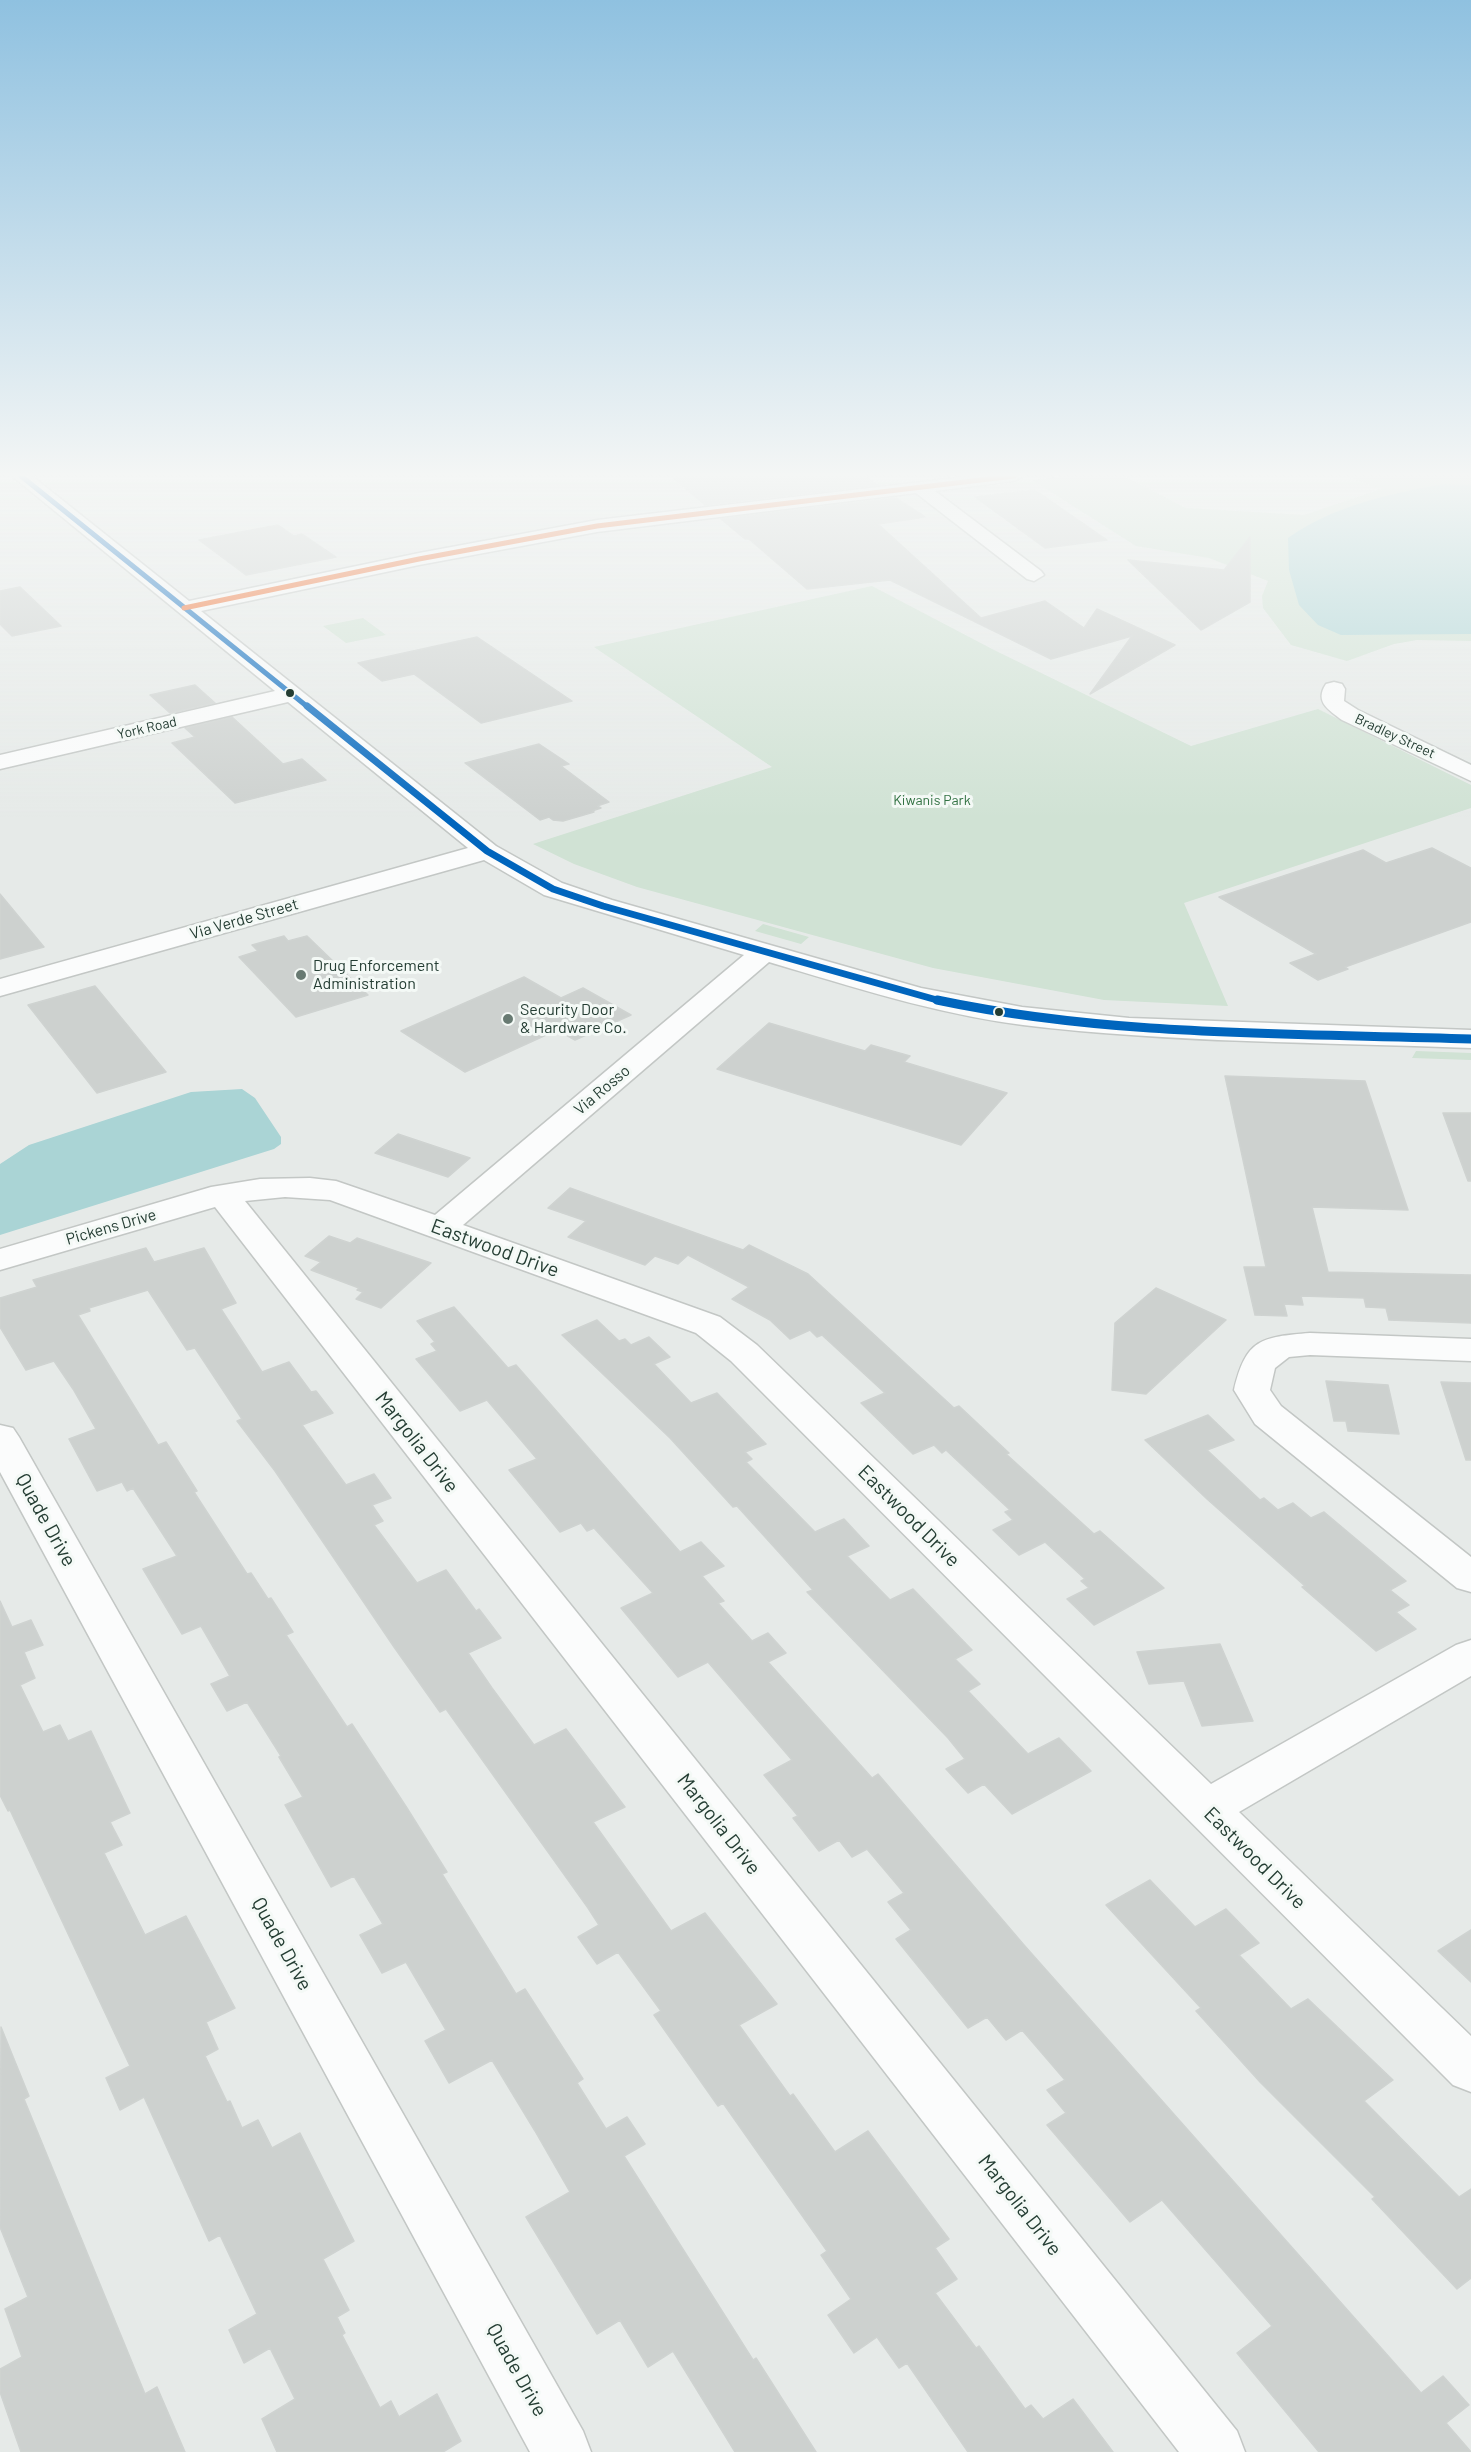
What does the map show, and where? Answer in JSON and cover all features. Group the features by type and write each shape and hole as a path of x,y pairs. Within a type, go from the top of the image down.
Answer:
{"street":[{"path":"162,590 487,851 554,889 916,996 1022,1016 1177,1029 1471,1039"},
{"path":"184,608 271,590"},
{"name":"Bradley Street","path":"1334,689 1333,703 1350,715 1471,774"},
{"name":"York Road","path":"0,762 293,694"},
{"name":"Via Verde Street","path":"0,988 487,851"},
{"name":"Via Rosso","path":"440,1228 764,952"},
{"name":"Eastwood Drive","path":"222,1194 281,1186 336,1191 708,1326 735,1346 1471,2069"},
{"name":"Pickens Drive","path":"0,1260 222,1194"},
{"name":"Margolia Drive","path":"222,1194 1216,2452"},
{"path":"1471,1350 1310,1344 1279,1347 1258,1362 1252,1390 1268,1415 1471,1578"},
{"name":"Quade Drive","path":"0,1437 562,2452"},
{"path":"1206,1809 1471,1656"}],"green space":[{"name":"Kiwanis Park","path":"852,590 880,590 994,650 1191,746 1318,709 1471,785 1471,808 1184,903 1228,1006 1104,1000 933,968 637,887 574,864 533,844 772,767 594,647"},
{"path":"1264,590 1471,590 1471,641 1417,640 1394,644 1347,661 1291,645 1263,608 1262,596"},
{"path":"363,618 386,635 346,643 323,626"},
{"path":"763,924 809,937 801,944 755,931"},
{"path":"1416,1051 1471,1053 1471,1060 1412,1058"}],"water":[{"path":"1295,590 1471,590 1471,634 1341,635 1318,625 1299,605"},
{"path":"242,1089 255,1098 281,1137 281,1144 274,1149 0,1235 0,1164 29,1145 191,1092"}],"building":[{"path":"24,590 61,626 12,636 0,624 0,591"},
{"path":"911,590 951,590 981,618 1045,601 1084,628 1097,609 1175,645 1090,694 1132,636 1051,659"},
{"path":"1160,590 1250,590 1250,602 1201,630"},
{"path":"477,637 572,701 481,723 414,674 382,681 358,663"},
{"path":"195,685 215,703 170,713 150,695"},
{"path":"232,717 283,764 302,759 326,780 235,803 172,743 195,737 185,728"},
{"path":"539,744 569,764 561,766 609,802 597,806 601,808 592,811 594,812 563,821 549,817 540,820 465,763"},
{"path":"1432,848 1471,868 1471,922 1345,967 1348,969 1318,980 1290,963 1316,954 1219,897 1363,850 1386,863"},
{"path":"0,894 44,947 0,959"},
{"path":"284,936 288,941 307,936 368,995 296,1017 239,957 258,951 252,945"},
{"path":"524,977 561,998 583,988 631,1015 575,1040 557,1030 465,1072 401,1031"},
{"path":"95,986 166,1072 97,1093 28,1005"},
{"path":"769,1023 865,1051 871,1045 910,1056 904,1062 1007,1093 961,1145 717,1069"},
{"path":"1225,1076 1365,1081 1408,1210 1312,1207 1328,1272 1471,1275 1471,1323 1389,1320 1386,1308 1366,1307 1364,1298 1301,1296 1303,1305 1284,1304 1287,1316 1255,1315 1244,1267 1266,1267"},
{"path":"1443,1113 1471,1113 1471,1181 1468,1181"},
{"path":"398,1134 470,1158 448,1177 375,1153"},
{"path":"570,1188 743,1250 749,1245 808,1274 954,1408 959,1406 1009,1453 1006,1454 1094,1534 1100,1531 1164,1588 1094,1625 1067,1599 1089,1588 1081,1581 1085,1579 1045,1542 1019,1555 993,1530 1013,1520 1005,1512 1010,1510 946,1450 942,1453 934,1445 913,1454 861,1403 885,1393 822,1335 817,1337 810,1330 790,1339 770,1320 732,1299 749,1287 688,1255 678,1264 655,1256 645,1265 568,1237 586,1221 548,1208"},
{"path":"329,1236 350,1243 357,1238 431,1263 381,1308 356,1299 363,1292 357,1290 359,1288 311,1270 321,1262 305,1256"},
{"path":"146,1248 154,1262 204,1248 236,1303 221,1309 262,1372 289,1362 311,1392 316,1391 333,1413 302,1425 346,1485 374,1474 391,1498 372,1505 383,1521 374,1525 417,1583 446,1570 476,1611 479,1609 501,1638 468,1653 534,1745 566,1729 625,1807 593,1822 671,1931 705,1913 777,2004 739,2025 790,2096 793,2094 835,2152 868,2131 949,2239 935,2248 957,2279 935,2293 976,2348 979,2346 1025,2409 1031,2405 1043,2419 1073,2399 1113,2452 968,2452 907,2363 899,2368 877,2337 854,2353 828,2315 851,2299 821,2255 827,2251 723,2103 718,2106 654,2015 661,2011 618,1952 597,1964 578,1937 599,1925 588,1908 446,1709 440,1712 394,1647 275,1471 237,1421 242,1419 195,1348 187,1350 148,1290 89,1308 90,1311 78,1315 158,1445 166,1442 197,1491 194,1492 247,1574 251,1573 268,1599 271,1598 293,1632 286,1635 347,1727 352,1724 407,1808 447,1872 442,1874 516,1994 525,1989 583,2079 577,2083 606,2129 627,2117 645,2144 624,2156 753,2360 756,2358 816,2452 735,2452 673,2351 648,2367 620,2320 597,2334 526,2217 570,2192 535,2131 492,2060 449,2083 425,2041 446,2030 406,1962 382,1973 360,1935 383,1924 354,1876 331,1887 285,1805 303,1797 279,1757 281,1756 247,1702 227,1711 211,1684 230,1676 201,1626 182,1634 143,1569 177,1556 133,1488 127,1491 122,1482 97,1491 69,1439 96,1429 73,1389 54,1361 26,1370 0,1327 0,1298 37,1287 33,1280"},
{"path":"1156,1288 1226,1320 1146,1394 1112,1390 1115,1323"},
{"path":"454,1307 508,1368 516,1365 680,1552 701,1542 724,1566 702,1576 724,1601 718,1603 752,1641 768,1633 786,1653 768,1662 872,1778 878,1774 1024,1945 1421,2393 1443,2376 1469,2405 1446,2423 1471,2452 1319,2452 1237,2353 1272,2326 1162,2200 1130,2222 1047,2125 1066,2113 1047,2090 1065,2080 1022,2030 1006,2040 987,2017 968,2028 896,1939 911,1930 888,1902 904,1893 867,1849 852,1857 839,1840 819,1851 793,1818 798,1816 764,1775 792,1760 708,1662 678,1677 621,1608 653,1593 594,1528 587,1531 581,1523 560,1532 509,1470 537,1459 487,1400 460,1411 416,1359 437,1351 431,1344 435,1342 417,1321"},
{"path":"597,1320 619,1341 625,1339 631,1345 649,1337 670,1357 654,1364 691,1403 717,1393 766,1444 745,1452 752,1459 746,1462 815,1532 844,1519 869,1546 847,1556 890,1600 913,1589 972,1650 955,1659 980,1684 968,1691 1028,1754 1059,1738 1091,1771 1012,1814 984,1784 968,1793 946,1769 965,1759 948,1738 807,1592 813,1590 737,1506 733,1507 670,1438 562,1335"},
{"path":"1326,1381 1388,1385 1399,1434 1348,1431 1346,1421 1334,1421"},
{"path":"1441,1382 1471,1383 1471,1460 1466,1460"},
{"path":"1208,1415 1234,1440 1207,1450 1260,1500 1264,1498 1278,1510 1293,1503 1311,1518 1324,1512 1406,1581 1390,1590 1409,1605 1396,1612 1416,1629 1376,1651 1302,1587 1305,1586 1145,1440"},
{"path":"0,1601 12,1627 31,1620 43,1645 24,1652 35,1678 20,1685 43,1732 60,1725 68,1741 91,1731 130,1813 110,1822 122,1845 104,1853 145,1935 186,1916 235,2008 206,2022 218,2049 205,2056 227,2102 230,2101 242,2128 258,2120 272,2148 300,2133 354,2241 323,2259 349,2310 337,2317 345,2333 342,2335 380,2408 391,2401 399,2417 437,2394 461,2441 443,2452 277,2452 262,2419 295,2399 270,2348 244,2363 229,2330 257,2314 220,2235 209,2241 144,2097 120,2110 106,2078 130,2066 10,1810 8,1811 0,1795"},
{"path":"1220,1644 1253,1721 1202,1726 1184,1681 1149,1684 1137,1652"},
{"path":"1150,1880 1195,1927 1226,1909 1259,1943 1239,1955 1291,2009 1308,1999 1393,2080 1364,2101 1459,2197 1471,2189 1471,2278 1457,2289 1372,2199 1375,2197 1260,2082 1196,2011 1201,2008 1106,1905"},
{"path":"1471,1930 1471,1982 1438,1951"},
{"path":"1,2027 29,2096 24,2099 145,2394 157,2387 185,2452 21,2452 0,2392 0,2369 22,2357 5,2309 28,2297 0,2227"}],"transit line":[{"path":"163,590 487,851 553,889 603,906 916,996 1022,1016 1129,1027 1471,1039"},
{"path":"184,608 268,590"}],"place":[{"name":"Drug Enforcement Administration","path":"301,975"},
{"name":"Security Door & Hardware Co.","path":"508,1019"}]}
